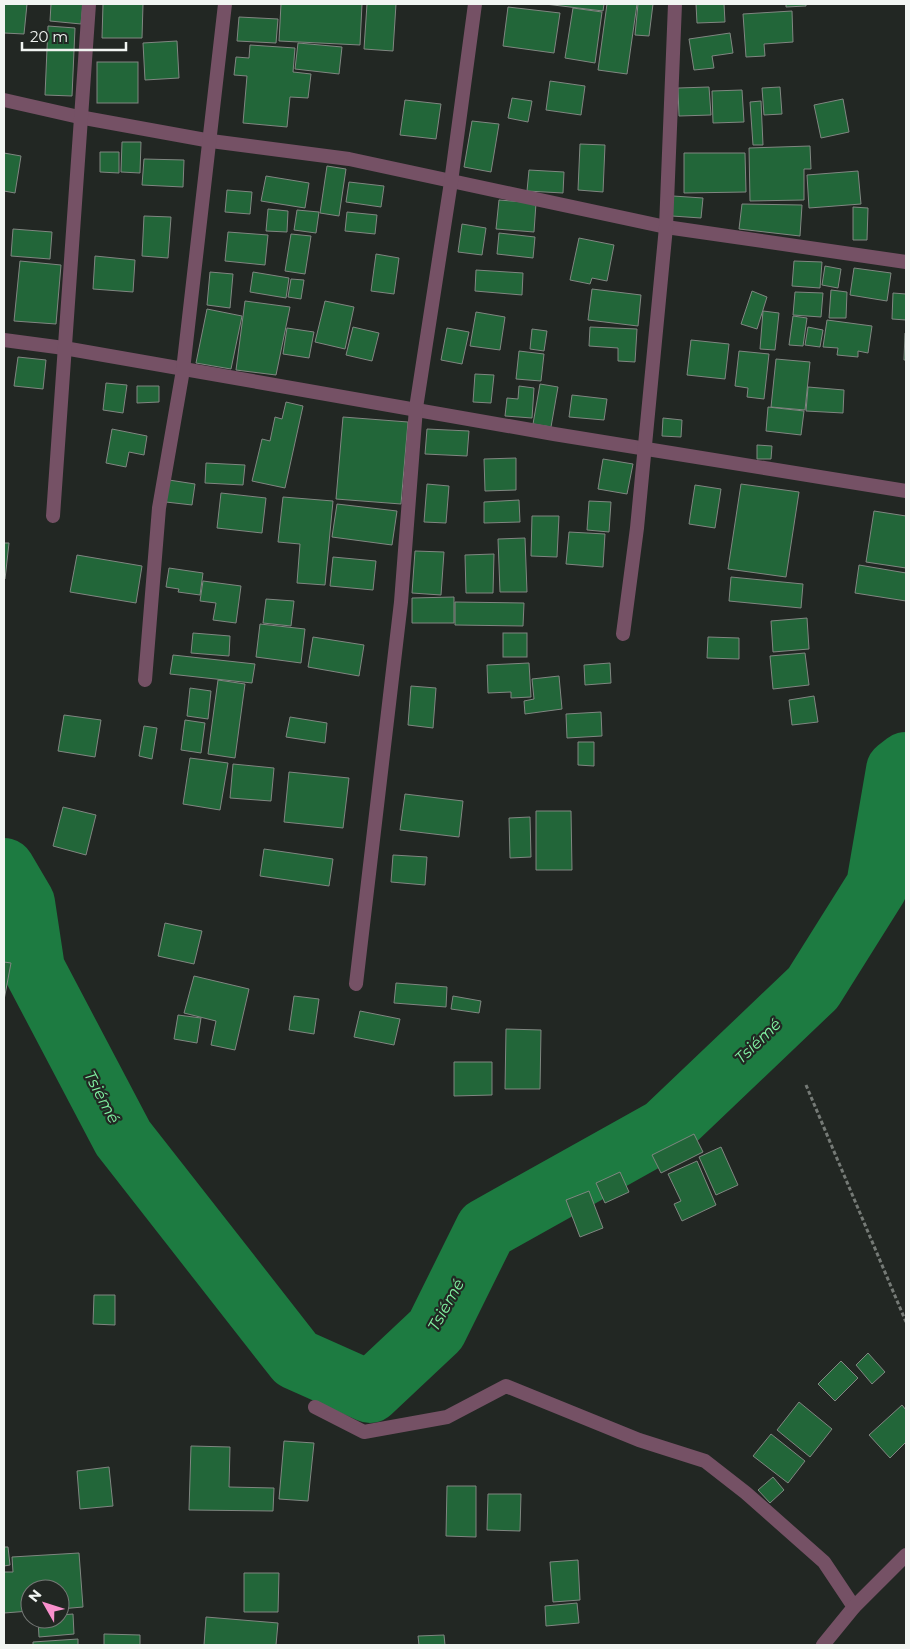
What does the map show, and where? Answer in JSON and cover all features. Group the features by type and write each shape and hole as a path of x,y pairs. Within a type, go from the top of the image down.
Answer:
{"street":[{"path":"53,516 79,117 89,4"},
{"path":"145,680 159,508 183,370 211,141 225,4"},
{"path":"356,984 401,602 416,408 452,182 475,4"},
{"path":"623,634 637,528 666,228 675,4"},
{"path":"4,100 79,117 211,141 349,159 666,228 906,262"},
{"path":"4,340 64,348 183,370 416,408 554,434 645,447 906,491"},
{"path":"315,1407 364,1432 447,1417 506,1386 639,1440 705,1460 746,1493 824,1562 854,1607"},
{"path":"822,1645 854,1607 906,1555"}],"path":[{"path":"806,1085 906,1322"}],"building":[{"path":"4,4 27,4 24,34 4,33"},
{"path":"51,4 83,4 81,24 50,21"},
{"path":"103,4 143,4 142,38 102,38"},
{"path":"281,4 362,4 360,45 279,41"},
{"path":"367,4 396,4 393,51 364,49"},
{"path":"545,4 604,4 603,11"},
{"path":"607,4 637,4 627,74 598,70"},
{"path":"638,4 653,4 649,36 635,35"},
{"path":"696,4 724,4 725,22 697,23"},
{"path":"786,4 806,4 806,6 786,7"},
{"path":"508,7 560,13 554,53 503,46"},
{"path":"573,8 602,12 595,63 565,58"},
{"path":"792,11 793,42 764,44 765,56 746,57 743,14"},
{"path":"239,17 278,19 276,43 237,41"},
{"path":"48,26 75,28 72,96 45,95"},
{"path":"730,33 733,53 712,56 714,68 694,70 689,39"},
{"path":"177,41 179,78 145,80 143,43"},
{"path":"298,43 342,47 339,74 295,69"},
{"path":"250,45 295,48 293,72 311,74 308,98 290,97 287,127 243,123 247,76 234,75 236,57 249,58"},
{"path":"97,62 138,62 138,103 97,103"},
{"path":"550,81 585,86 581,115 546,110"},
{"path":"709,87 711,115 679,116 678,88"},
{"path":"780,87 782,114 764,115 762,88"},
{"path":"742,90 744,122 713,123 712,91"},
{"path":"512,98 532,101 528,122 508,118"},
{"path":"843,99 849,132 821,138 814,105"},
{"path":"405,100 441,104 436,139 400,135"},
{"path":"761,101 763,145 753,145 750,102"},
{"path":"472,121 499,124 491,172 464,167"},
{"path":"122,142 141,142 140,173 121,172"},
{"path":"580,144 605,145 603,192 578,190"},
{"path":"810,146 811,169 804,169 804,200 750,201 749,148"},
{"path":"100,152 119,152 119,173 100,172"},
{"path":"4,153 21,156 15,193 4,191"},
{"path":"684,153 745,153 746,192 684,193"},
{"path":"144,159 184,160 183,187 142,185"},
{"path":"327,166 346,169 339,216 320,213"},
{"path":"529,170 564,172 563,193 527,191"},
{"path":"858,171 861,204 809,208 807,175"},
{"path":"266,176 309,183 305,208 261,201"},
{"path":"349,182 384,186 381,207 346,202"},
{"path":"227,190 252,192 250,214 225,212"},
{"path":"673,196 703,198 701,218 672,216"},
{"path":"499,200 536,203 534,232 496,229"},
{"path":"742,204 802,205 800,236 739,229"},
{"path":"853,207 868,208 867,240 853,240"},
{"path":"268,209 288,211 287,232 266,231"},
{"path":"297,210 319,212 316,233 294,230"},
{"path":"347,212 377,215 375,234 345,231"},
{"path":"144,216 171,217 168,258 142,256"},
{"path":"462,224 486,228 482,255 458,252"},
{"path":"13,229 52,232 50,259 11,256"},
{"path":"228,232 268,235 265,265 225,261"},
{"path":"499,233 535,237 533,258 497,254"},
{"path":"291,234 311,236 305,274 285,271"},
{"path":"579,238 614,245 607,281 592,278 590,284 570,280"},
{"path":"376,254 399,258 394,294 371,291"},
{"path":"95,256 135,260 133,292 93,289"},
{"path":"20,261 61,265 56,324 14,321"},
{"path":"794,261 822,262 820,288 792,286"},
{"path":"825,266 841,269 838,288 822,285"},
{"path":"854,268 891,273 887,301 850,295"},
{"path":"476,270 523,273 522,295 475,291"},
{"path":"210,272 233,274 230,308 207,305"},
{"path":"253,272 289,278 286,298 250,292"},
{"path":"291,279 304,280 301,299 288,297"},
{"path":"592,289 641,295 638,326 588,320"},
{"path":"831,290 847,292 846,318 829,318"},
{"path":"752,291 767,297 757,329 741,324"},
{"path":"795,292 823,293 821,317 793,315"},
{"path":"893,293 906,294 906,320 892,319"},
{"path":"245,301 290,307 276,375 236,370"},
{"path":"325,301 354,307 345,349 315,342"},
{"path":"207,309 242,316 231,369 196,363"},
{"path":"763,311 779,313 775,350 760,349"},
{"path":"476,312 505,317 500,350 470,346"},
{"path":"793,316 807,318 803,346 789,345"},
{"path":"827,320 872,326 868,353 858,351 858,357 837,355 838,348 823,347"},
{"path":"353,327 379,333 372,361 346,355"},
{"path":"590,327 637,329 635,362 618,361 618,348 589,346"},
{"path":"808,327 823,330 820,347 805,345"},
{"path":"287,328 314,332 309,358 283,354"},
{"path":"447,328 469,332 462,364 441,360"},
{"path":"532,329 547,331 544,351 530,349"},
{"path":"905,333 906,360 904,360"},
{"path":"691,340 729,344 725,379 687,375"},
{"path":"519,351 544,354 541,381 516,379"},
{"path":"739,351 769,354 764,399 747,397 748,388 735,386"},
{"path":"18,357 46,360 43,389 14,386"},
{"path":"776,359 810,362 805,410 771,407"},
{"path":"475,374 494,375 491,403 473,402"},
{"path":"106,383 127,385 123,413 103,410"},
{"path":"540,384 558,387 551,427 533,424"},
{"path":"137,386 159,386 159,402 137,403"},
{"path":"519,386 534,388 532,418 505,416 507,398 518,399"},
{"path":"808,387 844,390 843,413 806,411"},
{"path":"572,395 607,399 604,420 569,417"},
{"path":"286,402 303,406 285,488 252,481 262,439 270,441 275,417 282,419"},
{"path":"768,407 804,411 801,435 766,431"},
{"path":"343,417 408,422 401,504 336,499"},
{"path":"663,418 682,420 681,437 662,436"},
{"path":"112,429 147,436 144,455 129,452 126,467 106,463"},
{"path":"427,429 469,431 467,456 425,454"},
{"path":"757,445 772,446 771,459 757,459"},
{"path":"516,458 516,490 485,491 484,459"},
{"path":"603,459 633,464 627,494 598,489"},
{"path":"206,463 245,465 243,485 205,483"},
{"path":"169,480 195,484 192,505 166,502"},
{"path":"427,484 449,486 446,523 424,522"},
{"path":"741,484 799,492 786,577 728,569"},
{"path":"695,485 721,489 715,528 689,524"},
{"path":"221,493 266,498 262,533 217,528"},
{"path":"283,497 333,501 325,585 297,583 300,544 278,542"},
{"path":"519,500 520,522 484,523 484,502"},
{"path":"589,501 611,502 609,532 587,530"},
{"path":"337,504 397,511 392,545 332,537"},
{"path":"874,511 906,516 906,568 866,562"},
{"path":"532,516 559,516 557,557 531,556"},
{"path":"569,532 605,534 603,567 566,564"},
{"path":"525,538 527,592 500,592 498,539"},
{"path":"4,543 9,543 5,579 4,579"},
{"path":"415,551 444,552 441,595 412,593"},
{"path":"494,554 493,593 466,593 465,555"},
{"path":"77,555 142,566 136,603 70,592"},
{"path":"333,557 376,561 373,590 330,586"},
{"path":"859,565 906,573 906,601 855,593"},
{"path":"169,568 203,573 200,595 178,592 179,589 166,587"},
{"path":"731,577 803,584 801,608 729,601"},
{"path":"203,581 241,586 236,623 213,620 216,603 200,601"},
{"path":"454,597 454,623 412,623 412,598"},
{"path":"266,599 294,601 291,626 263,623"},
{"path":"455,602 524,603 523,626 455,625"},
{"path":"807,618 809,649 773,652 771,621"},
{"path":"260,624 305,629 301,663 256,657"},
{"path":"193,633 230,636 229,656 191,653"},
{"path":"503,633 527,633 527,657 503,657"},
{"path":"313,637 364,645 359,676 308,667"},
{"path":"708,637 739,638 739,659 707,658"},
{"path":"805,653 809,685 773,689 770,656"},
{"path":"173,655 255,664 252,683 170,674"},
{"path":"529,663 531,697 511,698 511,692 488,693 487,665"},
{"path":"610,663 611,683 585,685 584,665"},
{"path":"559,676 562,709 525,714 524,701 534,699 532,679"},
{"path":"218,680 245,684 235,758 208,754"},
{"path":"411,686 436,688 433,728 408,725"},
{"path":"190,688 211,691 208,719 187,716"},
{"path":"814,696 818,722 792,725 789,700"},
{"path":"601,712 602,736 567,738 566,714"},
{"path":"64,715 101,720 95,757 58,751"},
{"path":"290,717 327,723 325,743 286,737"},
{"path":"185,720 205,723 201,753 181,750"},
{"path":"144,726 157,728 152,759 139,756"},
{"path":"578,742 594,742 594,766 578,765"},
{"path":"190,758 228,763 220,810 183,804"},
{"path":"233,764 274,768 271,801 230,798"},
{"path":"289,772 349,778 343,828 284,822"},
{"path":"405,794 463,801 459,837 400,830"},
{"path":"63,807 96,815 86,855 53,846"},
{"path":"536,811 571,811 572,870 536,870"},
{"path":"530,817 531,857 510,858 509,818"},
{"path":"264,849 333,859 329,886 260,876"},
{"path":"393,855 427,857 425,885 391,882"},
{"path":"165,923 202,931 194,964 158,956"},
{"path":"4,962 11,963 4,1000"},
{"path":"194,976 249,989 235,1050 211,1045 216,1021 184,1013"},
{"path":"396,983 447,987 446,1007 394,1003"},
{"path":"294,996 319,999 314,1034 289,1030"},
{"path":"453,996 481,1001 479,1013 451,1009"},
{"path":"360,1011 400,1019 394,1045 354,1037"},
{"path":"178,1015 201,1018 197,1043 174,1039"},
{"path":"506,1029 541,1030 540,1089 505,1089"},
{"path":"454,1062 492,1062 492,1095 454,1096"},
{"path":"694,1134 703,1152 661,1173 652,1155"},
{"path":"721,1147 738,1185 716,1195 699,1157"},
{"path":"697,1161 716,1205 682,1221 674,1204 681,1201 668,1174"},
{"path":"620,1172 629,1192 605,1203 596,1183"},
{"path":"589,1191 603,1228 580,1237 566,1200"},
{"path":"94,1295 115,1295 115,1325 93,1324"},
{"path":"868,1353 885,1372 872,1384 856,1365"},
{"path":"841,1361 858,1378 835,1401 818,1384"},
{"path":"799,1402 832,1429 810,1457 777,1430"},
{"path":"902,1405 906,1410 906,1442 890,1458 869,1435"},
{"path":"771,1434 805,1461 788,1483 753,1456"},
{"path":"284,1441 314,1443 308,1501 279,1499"},
{"path":"191,1446 230,1447 229,1487 274,1488 273,1511 189,1510"},
{"path":"109,1467 113,1506 80,1509 77,1471"},
{"path":"773,1477 784,1490 770,1503 758,1490"},
{"path":"447,1486 476,1486 476,1537 446,1536"},
{"path":"488,1494 521,1494 520,1531 487,1530"},
{"path":"4,1547 8,1547 10,1565 4,1566"},
{"path":"79,1553 83,1607 70,1608 70,1579 20,1579 20,1612 4,1613 4,1572 13,1572 12,1557"},
{"path":"578,1560 580,1600 553,1602 550,1562"},
{"path":"244,1573 279,1573 278,1612 244,1612"},
{"path":"577,1603 579,1623 546,1626 545,1606"},
{"path":"70,1614 73,1614 74,1634 39,1637 39,1629 70,1629"},
{"path":"206,1617 278,1623 276,1645 204,1645"},
{"path":"104,1634 140,1635 140,1645 104,1645"},
{"path":"444,1635 445,1645 419,1645 418,1636"},
{"path":"78,1639 78,1645 33,1645 33,1642"}],"waterway":[{"name":"Tsiémé","path":"4,869 24,903 34,969 123,1138 296,1359 370,1392 436,1330 486,1229 665,1129 813,988 877,886 897,770 906,763"}]}
